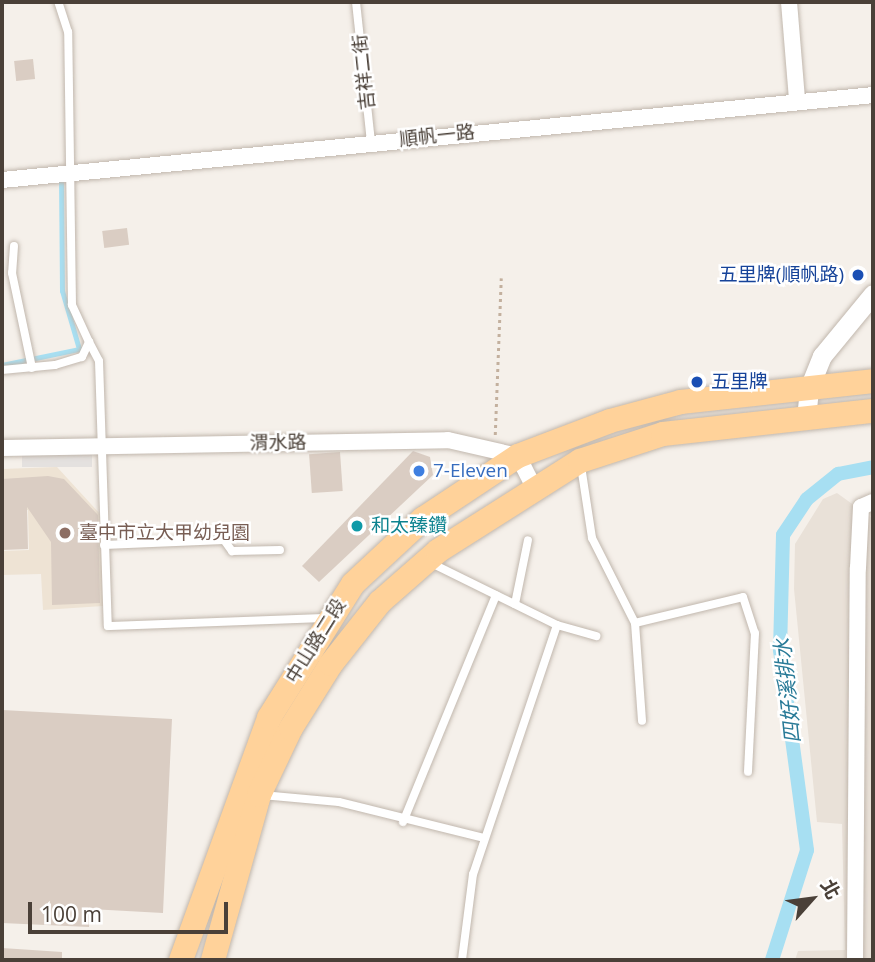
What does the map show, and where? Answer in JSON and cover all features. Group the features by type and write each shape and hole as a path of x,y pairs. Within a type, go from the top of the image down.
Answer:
{"main road":[{"name":"中山路二段","path":"181,960 268,718 328,618 353,584 423,519 518,456 681,402 873,381"},
{"name":"中山路二段","path":"213,960 259,795 331,664 380,602 427,561 534,487 580,461 663,434 873,411"}],"street":[{"path":"789,2 797,100"},
{"name":"順帆一路","path":"2,180 797,100 873,95"},
{"path":"806,418 808,388 822,356 873,294"},
{"name":"渭水路","path":"2,448 448,440 518,456"},
{"path":"518,456 534,487"},
{"path":"855,960 867,728 867,505"}],"lane":[{"path":"58,2 68,32 72,305 99,361 108,626 328,618"},
{"name":"吉祥二街","path":"356,2 371,142"},
{"path":"14,246 12,272 32,368"},
{"path":"2,370 32,368 82,357 89,342"},
{"path":"580,461 592,538 635,624 642,720"},
{"path":"104,545 224,540 232,551 279,550"},
{"path":"515,604 528,540"},
{"path":"427,561 557,625 596,636"},
{"path":"403,822 496,595"},
{"path":"635,624 743,597 755,633 748,772"},
{"path":"461,960 473,874 557,625"},
{"path":"259,795 339,802 403,822 485,838"}],"path":[{"path":"501,278 492,433 518,456"}],"shaded area":[{"path":"22,455 92,455 92,467 22,467"},
{"name":"臺中市立大甲幼兒園","path":"57,467 101,515 103,606 43,610 41,574 2,575 2,551 29,550 28,510 2,511 2,469"},
{"path":"837,493 873,519 873,960 795,960 798,951 845,950 842,824 817,822 794,589 795,544 823,499"}],"building":[{"path":"33,59 35,79 16,81 14,61"},
{"path":"127,228 129,245 104,248 102,231"},
{"name":"和太臻鑽","path":"413,451 430,457 433,475 319,582 302,566"},
{"path":"340,452 343,491 312,493 309,454"},
{"name":"臺中市立大甲幼兒園","path":"48,476 64,479 98,515 100,603 52,605 51,542 27,507 28,549 2,550 2,479"},
{"path":"2,710 172,719 163,913 90,909 89,927 2,923"},
{"path":"2,948 62,952 62,960 2,960"}],"waterway":[{"path":"2,365 79,349 62,291 61,179"},
{"name":"四好溪排水","path":"772,960 807,850 780,650 783,535 807,499 838,474 873,467"}],"place":[{"name":"五里牌(順帆路)","path":"858,275"},
{"name":"五里牌","path":"697,382"},
{"name":"7-Eleven","path":"419,471"},
{"name":"和太臻鑽","path":"357,526"},
{"name":"臺中市立大甲幼兒園","path":"65,533"}]}
